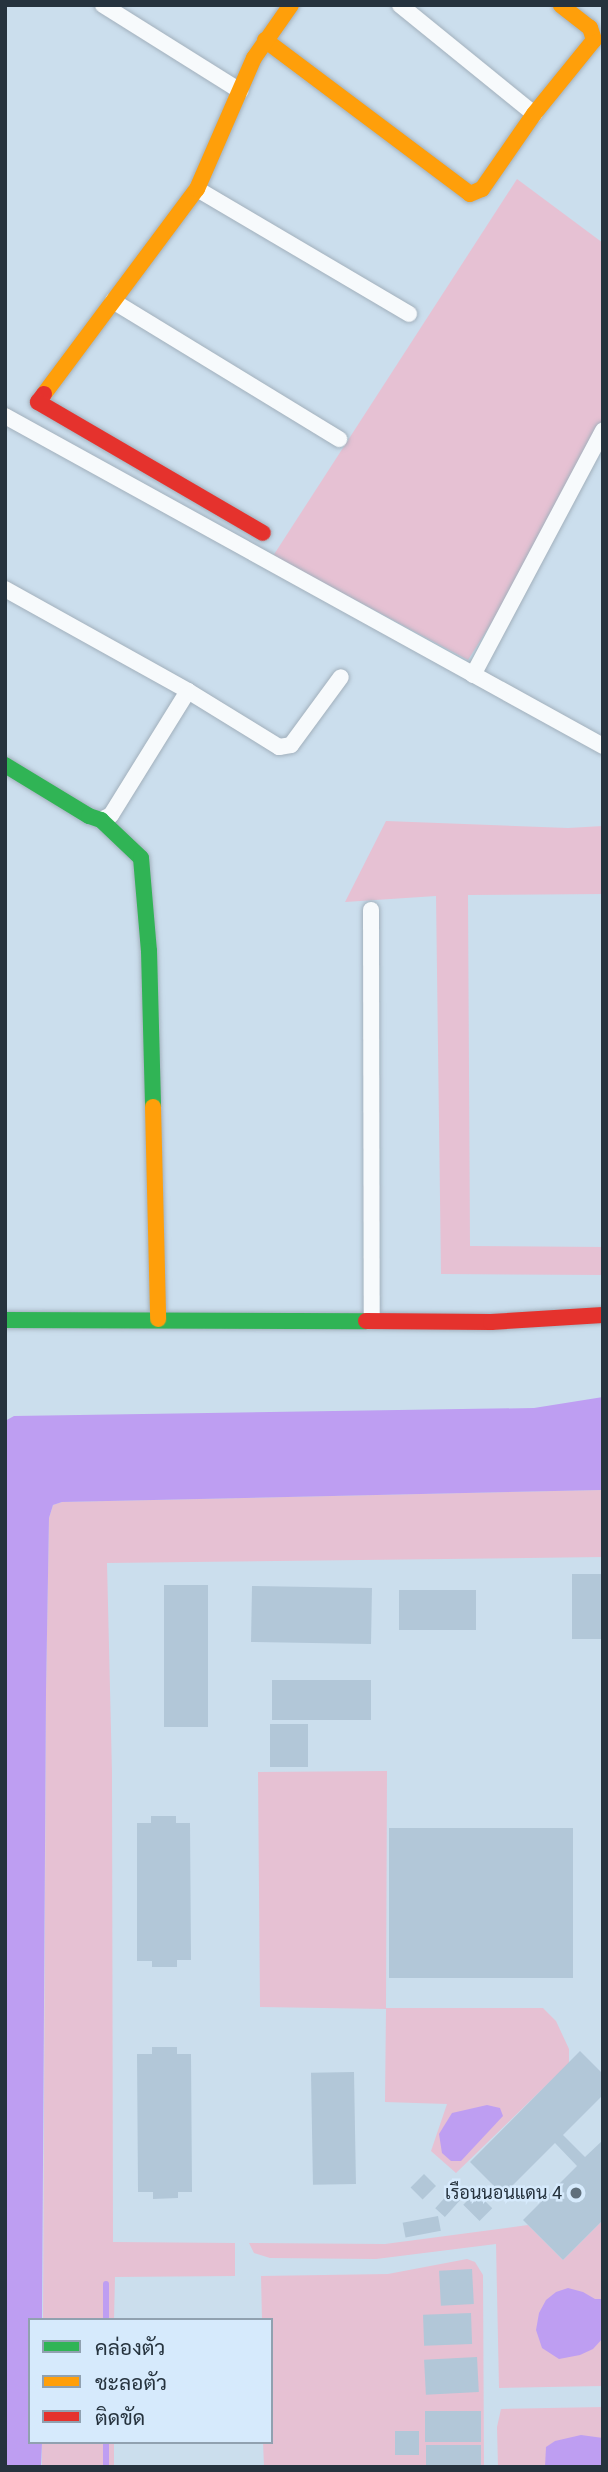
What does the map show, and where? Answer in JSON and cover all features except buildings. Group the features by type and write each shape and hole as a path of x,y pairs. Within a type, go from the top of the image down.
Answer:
{"street":[{"path":"103,5 240,91"},
{"path":"264,533 38,402 197,189 265,40 290,5"},
{"path":"400,5 534,114"},
{"path":"265,40 470,194 482,189 534,114 594,40 590,28 561,5"},
{"path":"197,189 409,314"},
{"path":"113,301 339,439"},
{"path":"5,416 603,746"},
{"path":"473,675 603,430"},
{"path":"5,589 285,748 291,745 341,677"},
{"path":"101,820 111,815 188,691"},
{"path":"5,765 89,816 101,820 136,851 142,867 149,951 158,1318"},
{"path":"371,910 372,1321"},
{"path":"5,1320 158,1318 491,1322 603,1315"}],"shaded area":[{"path":"517,179 603,243 603,448 468,660 273,556"},
{"path":"386,821 568,828 603,826 603,894 468,895 470,1246 603,1247 603,1275 441,1274 436,896 345,902"},
{"path":"603,1397 601,1490 62,1502 53,1505 49,1518 46,1692 42,2318 28,2318 28,2444 42,2444 41,2467 5,2467 5,1421 14,1416 534,1408"},
{"path":"603,1490 603,1557 107,1563 112,1773 113,2242 235,2243 235,2276 115,2277 114,2318 43,2318 49,1518 53,1505 62,1502"},
{"path":"387,1771 386,2008 543,2008 556,2021 569,2049 569,2063 456,2173 431,2151 447,2104 385,2102 386,2009 260,2007 258,1772"},
{"path":"487,2105 500,2108 503,2116 461,2161 451,2161 442,2153 439,2134 452,2113"},
{"path":"603,2220 603,2386 499,2388 496,2244 376,2259 270,2258 254,2253 249,2243 385,2244 528,2225 563,2260"},
{"path":"467,2259 475,2262 483,2275 484,2467 264,2467 263,2444 273,2444 273,2318 262,2318 261,2276 388,2274"},
{"path":"568,2288 595,2299 603,2299 603,2338 593,2349 559,2359 542,2348 536,2330 539,2313 546,2300 556,2292"},
{"path":"603,2407 603,2467 498,2467 497,2427 501,2409"},
{"path":"581,2435 603,2438 603,2467 545,2467 546,2447 555,2441"},
{"path":"42,2444 114,2444 114,2467 42,2467"}],"waterway":[{"path":"106,2284 106,2318"},
{"path":"106,2444 106,2467"}],"traffic: fast":[{"path":"5,765 89,816 101,820 141,858 149,951 153,1107"},
{"path":"5,1320 366,1321"}],"traffic: slow":[{"path":"44,394 197,189 254,58 291,5"},
{"path":"265,40 470,194 482,189 534,114 594,40 590,28 561,5"},
{"path":"153,1107 158,1319"}],"traffic: jam":[{"path":"44,394 38,402 263,533"},
{"path":"366,1321 491,1322 603,1315"}],"place":[{"name":"เรือนนอนแดน 4","path":"576,2193"}]}
